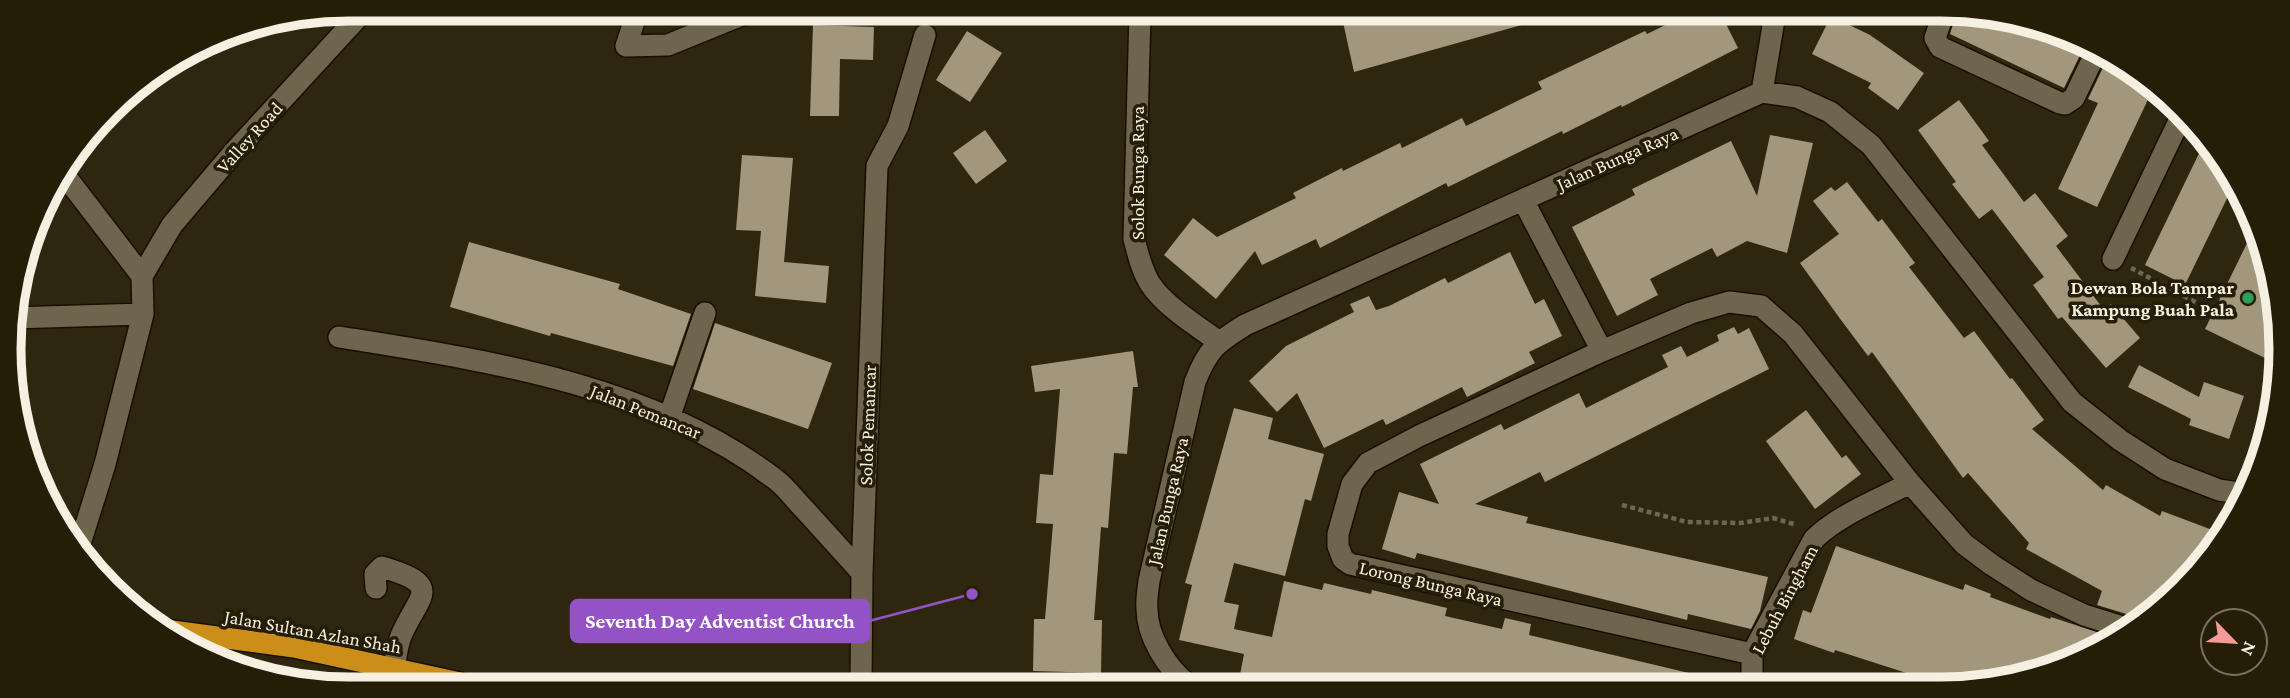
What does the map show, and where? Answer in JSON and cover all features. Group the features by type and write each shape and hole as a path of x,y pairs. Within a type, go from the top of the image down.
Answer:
{"highway":[{"name":"Jalan Sultan Azlan Shah","path":"185,633 294,648 434,677"}],"street":[{"name":"Valley Road","path":"142,276 172,225 234,152 354,21"},
{"path":"634,21 626,46 668,45 727,21"},
{"name":"Solok Bunga Raya","path":"1140,21 1134,239 1151,285 1179,313 1218,341"},
{"path":"1775,21 1762,92 1797,97 1830,112 1871,145 2072,402 2120,440 2165,469 2219,490 2236,493"},
{"path":"1941,21 1934,38 1940,47 2065,104 2074,98 2093,59"},
{"name":"Solok Pemancar","path":"861,677 862,573 877,166 898,126 925,35"},
{"name":"Jalan Bunga Raya","path":"1182,677 1165,658 1152,634 1146,611 1148,591 1195,382 1203,360 1218,341 1245,325 1762,92"},
{"path":"2113,259 2178,123"},
{"path":"68,180 142,276 143,314 105,464 82,539"},
{"path":"1523,200 1602,351"},
{"name":"Lorong Bunga Raya","path":"1752,654 1360,568 1343,559 1338,546 1338,534 1352,484 1368,463 1419,436 1602,351 1691,313 1729,302 1761,306 1793,334 1910,483 1964,544 2031,590 2073,610 2118,625"},
{"path":"668,418 705,313"},
{"path":"23,318 143,314"},
{"name":"Jalan Pemancar","path":"339,337 456,356 549,377 611,394 668,418 721,442 778,481 862,573"},
{"name":"Lebuh Bingham","path":"1752,677 1752,654 1814,540 1824,529 1910,483"},
{"path":"376,588 375,574 382,567 415,579 421,589 422,599 401,637 394,668"}],"path":[{"path":"2113,259 2214,312"},
{"path":"1622,505 1687,522 1741,523 1773,518 1786,520 1814,540"}],"building":[{"path":"1343,21 1536,21 1354,72"},
{"path":"1674,21 1724,21 1738,48 1622,107 1621,105 1563,134 1562,131 1448,187 1446,183 1320,248 1316,239 1262,265 1255,251 1216,299 1164,255 1193,218 1217,237 1296,198 1293,193 1342,168 1343,171 1400,143 1402,148 1462,118 1466,126 1542,89 1538,82 1645,31 1647,34"},
{"path":"1828,21 1841,21 1870,35 1924,73 1898,110 1868,88 1871,83 1812,54"},
{"path":"1954,22 1984,24 2026,32 2081,53 2064,88 1950,34"},
{"path":"813,25 874,27 873,60 840,59 839,116 810,116"},
{"path":"967,31 1002,53 970,102 936,80"},
{"path":"2104,65 2150,96 2097,207 2058,189 2098,103 2088,99"},
{"path":"1959,100 1989,141 1982,145 2024,202 2035,193 2068,236 2056,246 2104,310 2111,304 2140,338 2106,368 2062,317 2058,319 2033,285 2044,277 1992,209 1979,219 1952,184 1956,182 1918,130"},
{"path":"985,130 1007,161 976,184 953,153"},
{"path":"1770,135 1813,143 1787,253 1747,241 1717,257 1712,248 1650,279 1658,295 1617,316 1572,227 1635,195 1632,189 1731,141 1757,196"},
{"path":"2201,149 2229,193 2185,285 2145,265"},
{"path":"742,155 793,158 784,262 829,266 826,303 755,296 761,231 736,230"},
{"path":"1847,182 1878,222 1882,219 1915,263 1909,267 1964,338 1974,331 2044,420 2032,429 2103,490 2106,485 2160,516 2162,511 2214,531 2173,581 2132,616 2097,605 2102,591 2026,549 2029,543 1968,473 1963,478 1872,352 1868,356 1800,263 1839,234 1813,201 1831,187 1835,191"},
{"name":"Dewan Bola Tampar Kampung Buah Pala","path":"2250,238 2263,285 2269,350 2265,358 2205,329"},
{"path":"469,242 620,284 618,289 691,314 673,366 551,333 550,336 450,307"},
{"path":"1510,252 1535,304 1544,299 1562,336 1529,352 1535,363 1467,397 1462,387 1386,425 1383,419 1324,448 1297,393 1277,412 1249,381 1286,346 1354,312 1350,304 1369,296 1376,310 1389,306 1445,278 1448,283"},
{"path":"715,323 832,363 808,429 693,389"},
{"path":"1734,327 1738,334 1749,328 1769,369 1545,482 1540,472 1475,504 1528,517 1526,523 1768,577 1760,611 1751,629 1688,614 1687,620 1417,553 1415,559 1382,549 1399,492 1439,504 1420,464 1501,424 1504,430 1579,393 1586,408 1668,367 1662,355 1681,346 1687,357 1719,341 1717,335"},
{"path":"1133,351 1138,387 1133,387 1127,454 1114,453 1108,528 1101,527 1094,620 1102,620 1101,673 1033,671 1034,619 1045,619 1053,524 1036,523 1040,474 1053,475 1060,389 1035,392 1031,366"},
{"path":"2139,365 2199,397 2204,382 2244,396 2229,439 2189,425 2191,419 2128,387"},
{"path":"1234,408 1273,418 1268,439 1324,454 1311,501 1305,499 1285,576 1234,563 1224,602 1239,605 1234,629 1272,637 1284,581 1322,590 1324,583 1371,594 1372,590 1447,608 1445,616 1502,629 1505,618 1531,624 1529,635 1706,677 1240,677 1244,654 1179,640 1192,585 1185,583"},
{"path":"1806,410 1842,458 1846,455 1861,474 1815,509 1766,441"},
{"path":"1836,546 1963,590 1965,584 1991,594 1990,597 2050,619 2051,617 2103,634 2046,660 2005,671 1919,677 1794,639 1803,610 1811,613"}],"place":[{"name":"Dewan Bola Tampar Kampung Buah Pala","path":"2248,298"},
{"name":"Seventh Day Adventist Church","path":"972,594"}]}
